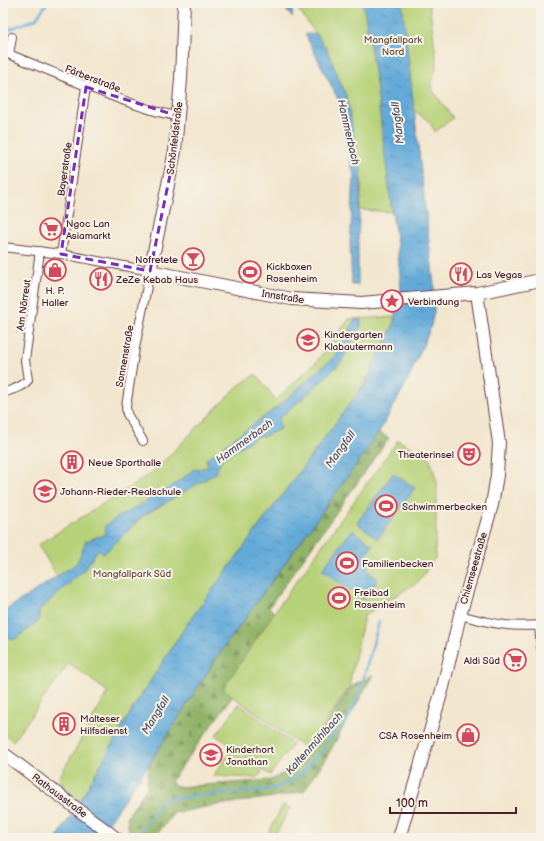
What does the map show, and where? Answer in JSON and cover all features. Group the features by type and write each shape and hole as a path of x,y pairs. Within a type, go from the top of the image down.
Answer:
{"main road":[{"name":"Schönfeldstraße","path":"150,271 175,151 181,80 184,3"},
{"name":"Innstraße","path":"150,271 292,299 361,303 477,293 541,280"},
{"name":"Chiemseestraße","path":"399,838 443,687 460,615 492,505 497,475 499,443 477,293"},
{"name":"Rathausstraße","path":"3,754 116,838"}],"street":[{"path":"6,53 12,37"},
{"name":"Färberstraße","path":"6,53 86,87 137,105 169,115 178,116"},
{"name":"Bayerstraße","path":"61,254 86,87"},
{"name":"Innstraße","path":"3,247 61,254 150,271"},
{"name":"Am Nörreut","path":"3,393 27,382 28,380 25,360 40,251"},
{"name":"Sonnenstraße","path":"143,441 127,414 126,407 135,348 150,271"},
{"path":"460,615 494,624 513,626 540,625 541,648"}],"highlighted area":[{"path":"86,87 178,116 175,151 150,271 61,254"}],"green space":[{"name":"Mangfallpark Nord","path":"294,3 429,3 437,63 431,88 453,118 435,132 430,122 377,84 392,212 360,210 362,184 327,50"},
{"name":"Mangfallpark Süd","path":"395,317 393,326 365,383 187,624 133,708 80,801 67,791 59,778 108,692 69,663 13,741 3,733 3,612 58,577 38,545 153,472 238,386 256,374 276,400 317,361 349,319"},
{"path":"378,432 389,438 269,607 280,619 302,701 274,726 233,696 171,781 177,787 271,780 298,765 309,752 351,686 373,675 326,758 304,791 288,795 174,813 154,838 134,838 129,835 127,817 147,788 149,764 217,657 361,458"},
{"name":"Freibad Rosenheim","path":"398,440 430,459 437,482 435,558 419,581 364,616 349,686 308,751 223,689 273,614"},
{"path":"239,704 293,744 270,775 216,735"},
{"path":"232,750 262,772 257,778 213,776"},
{"path":"283,805 290,808 274,838 266,838"}],"water":[{"path":"280,3 293,3 292,17"},
{"name":"Mangfall","path":"363,3 402,3 434,285 434,312 430,329 408,380 382,427 217,657 149,764 98,838 57,838 133,708 187,624 365,383 393,326 401,288 397,244 376,83"},
{"name":"Hammerbach","path":"305,34 316,34 327,50 346,95 361,171 358,285 352,285 350,243 354,177 338,99"},
{"name":"Hammerbach","path":"354,320 361,320 361,326 341,362 279,419 280,429 264,436 258,436 222,459 216,473 143,516 104,554 98,549 86,568 39,611 39,621 14,640 3,635 3,612 77,563 86,541 106,534 105,525 172,486 193,470 208,467 206,459 277,407 335,356 349,333"},
{"name":"Schwimmerbecken","path":"393,473 415,488 378,539 357,523"},
{"name":"Familienbecken","path":"352,530 373,545 366,555 368,571 378,579 363,599 322,570"}],"waterway":[{"path":"3,30 5,31 36,19 47,3"},
{"name":"Kaltenmühlbach","path":"140,832 163,799 273,789 295,779 309,766 348,719 358,698 379,622"}],"place":[{"name":"Ngoc Lan Asiamarkt","path":"51,229"},
{"name":"Nofretete","path":"193,259"},
{"name":"H. P. Haller","path":"55,270"},
{"name":"Kickboxen Rosenheim","path":"250,272"},
{"name":"Las Vegas","path":"461,274"},
{"name":"ZeZe Kebab Haus","path":"101,279"},
{"name":"Verbindung","path":"392,301"},
{"name":"Kindergarten Klabautermann","path":"308,340"},
{"name":"Theaterinsel","path":"469,454"},
{"name":"Neue Sporthalle","path":"72,462"},
{"name":"Johann-Rieder-Realschule","path":"45,491"},
{"name":"Schwimmerbecken","path":"386,506"},
{"name":"Familienbecken","path":"347,563"},
{"name":"Freibad Rosenheim","path":"339,598"},
{"name":"Aldi Süd","path":"515,660"},
{"name":"Malteser Hilfsdienst","path":"64,724"},
{"name":"CSA Rosenheim","path":"468,735"},
{"name":"Kinderhort Jonathan","path":"211,755"}]}
